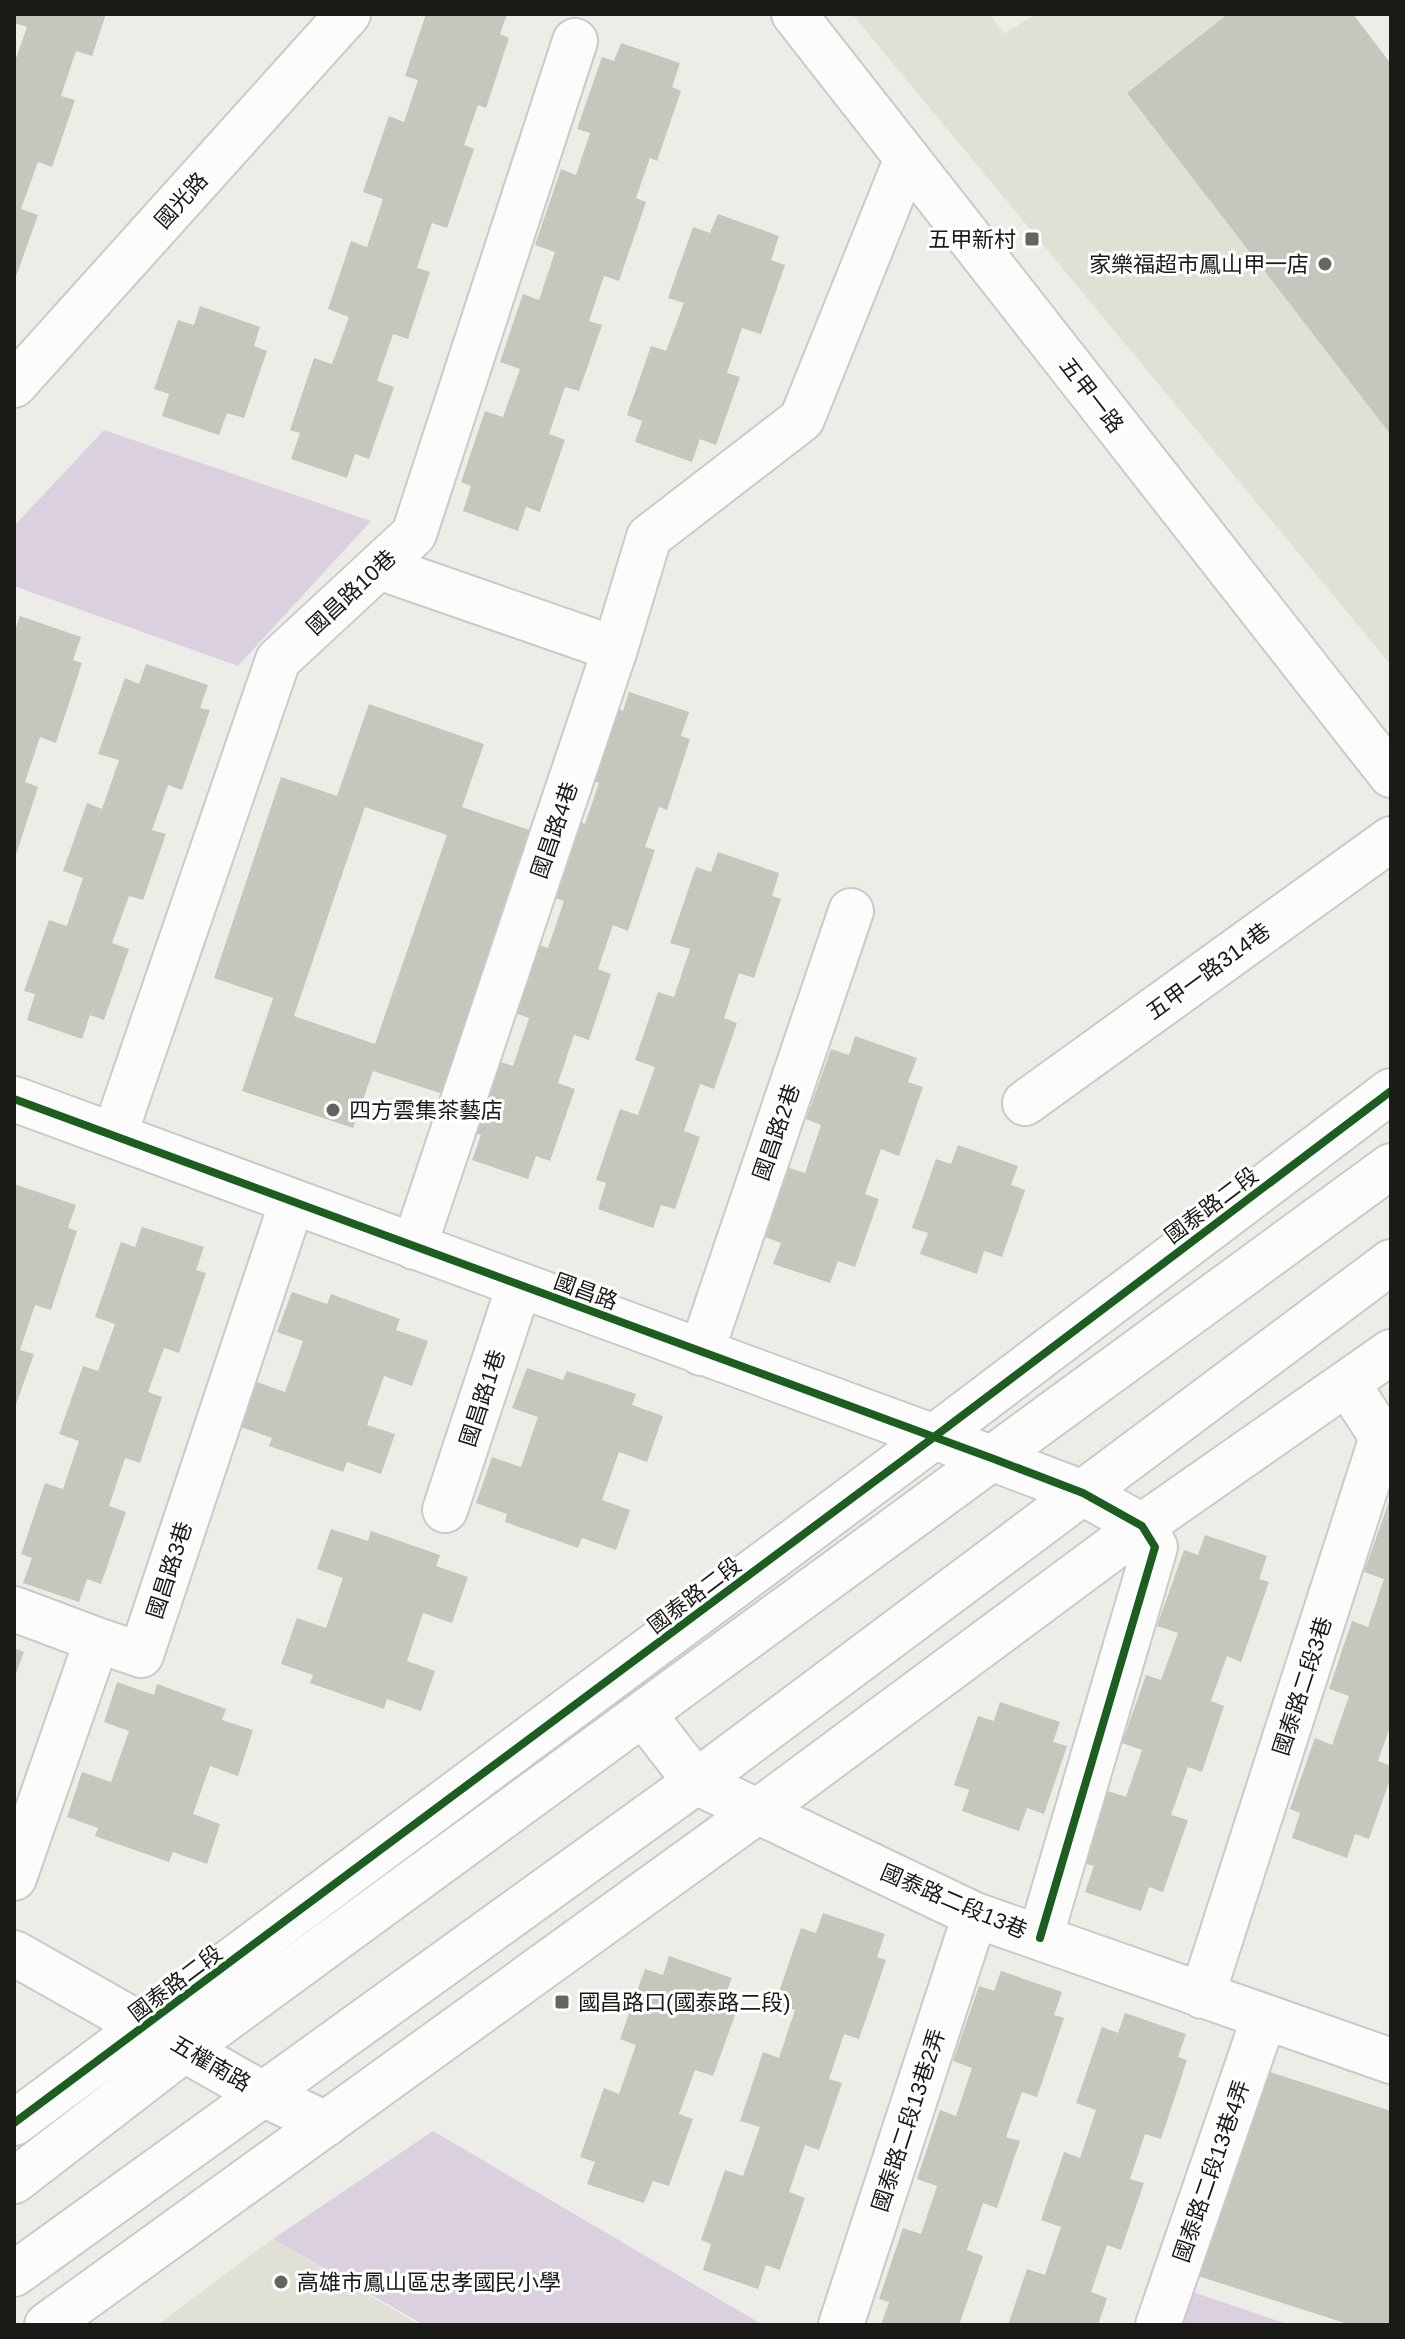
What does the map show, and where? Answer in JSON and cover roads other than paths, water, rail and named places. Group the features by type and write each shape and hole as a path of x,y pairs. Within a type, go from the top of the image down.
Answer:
{"street":[{"name":"國光路","path":"14,385 348,14"},
{"name":"五甲一路","path":"794,14 1391,775"},
{"name":"國昌路10巷","path":"114,1136 278,660 414,534 575,41"},
{"name":"國昌路4巷","path":"414,1247 615,649 649,537 802,419 907,158"},
{"path":"379,567 615,649"},
{"name":"五甲一路314巷","path":"1025,1103 1391,839"},
{"name":"國昌路2巷","path":"701,1353 851,911"},
{"name":"國泰路二段","path":"14,2123 934,1437 1391,1091"},
{"name":"國昌路","path":"14,1099 994,1459 1083,1493 1142,1526"},
{"path":"14,2181 185,2049 1391,1166"},
{"name":"國昌路3巷","path":"97,1640 141,1655 292,1202"},
{"path":"14,2274 696,1782 1391,1262"},
{"name":"國昌路1巷","path":"445,1510 519,1286"},
{"path":"47,2325 758,1811 1142,1526 1391,1352"},
{"name":"國泰路二段3巷","path":"1202,1996 1382,1437 1347,1383"},
{"path":"1040,1938 1155,1547 1142,1526"},
{"path":"14,1609 97,1640 14,1878"},
{"name":"國泰路二段13巷","path":"644,1715 696,1782 975,1915 1391,2061"},
{"name":"國泰路二段13巷2弄","path":"841,2325 975,1915"},
{"name":"五權南路","path":"14,1953 148,2026 261,2093 326,2124"},
{"name":"國泰路二段13巷4弄","path":"1158,2325 1264,2018"}],"place":[{"name":"五甲新村","path":"1032,239"},
{"name":"家樂福超市鳳山甲一店","path":"1325,264"},
{"name":"四方雲集茶藝店","path":"333,1110"},
{"name":"國昌路口(國泰路二段)","path":"562,2002"},
{"name":"高雄市鳳山區忠孝國民小學","path":"281,2282"}]}
